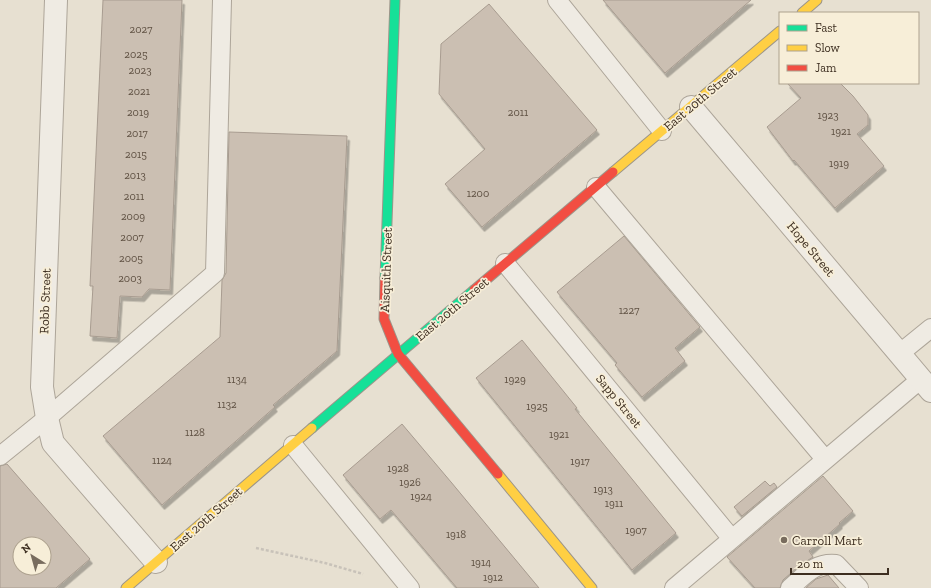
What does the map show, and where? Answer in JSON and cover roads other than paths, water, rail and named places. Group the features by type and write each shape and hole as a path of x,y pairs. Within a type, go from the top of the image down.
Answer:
{"street":[{"name":"Robb Street","path":"56,0 42,387 47,418 53,443 156,562"},
{"name":"Aisquith Street","path":"396,0 384,319 398,354 592,588"},
{"path":"803,12 817,0"},
{"name":"East 20th Street","path":"126,588 398,354 779,32"},
{"name":"Hope Street","path":"691,107 926,385"}],"lane":[{"path":"0,456 47,418 215,273 222,0"},
{"path":"557,0 662,131"},
{"path":"596,187 825,459"},
{"name":"Sapp Street","path":"506,263 732,539"},
{"path":"900,354 931,328"},
{"path":"674,588 825,459 926,385"},
{"path":"293,445 405,586"},
{"path":"790,588 816,566 827,563 836,564 859,588"}],"place":[{"name":"Carroll Mart","path":"784,540"}]}
